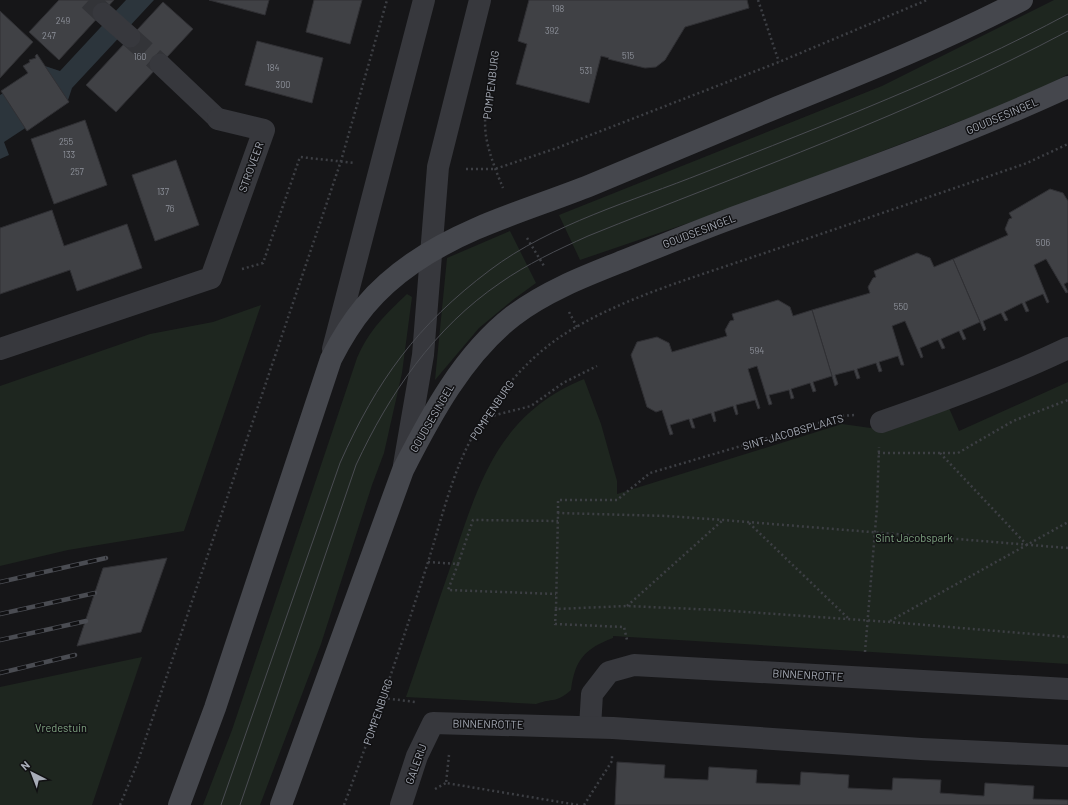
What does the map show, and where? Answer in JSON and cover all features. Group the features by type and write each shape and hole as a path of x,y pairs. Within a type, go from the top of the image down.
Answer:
{"main road":[{"path":"179,805 215,708 331,359 351,323 370,300 397,275 431,252 514,214 569,194 900,58 1022,0"},
{"name":"GOUDSESINGEL","path":"403,470 425,427 450,387 483,345 513,316 557,289 579,278 694,233 974,129 1068,87"},
{"path":"281,805 403,470"}],"street":[{"path":"331,359 424,0"},
{"path":"403,470 422,355 438,167 480,0"},
{"path":"103,13 130,37"},
{"name":"STROVEER","path":"160,64 218,119 264,130 211,278"},
{"path":"0,349 211,278"},
{"path":"881,422 945,400 1012,373 1068,348"},
{"name":"BINNENROTTE","path":"590,727 592,694 609,672 634,665 1068,689"},
{"name":"BINNENROTTE","path":"433,724 459,723 613,728 921,749 1068,756"},
{"name":"GALERIJ","path":"402,805 417,756 433,724"}],"path":[{"path":"120,805 137,764 341,161 387,0"},
{"path":"758,0 779,62"},
{"path":"495,169 557,148 779,62 927,0"},
{"name":"POMPENBURG","path":"344,805 383,698 428,562 447,497 462,460 484,418 498,397 545,348 577,327 514,214 495,169 486,135 486,114 492,70"},
{"path":"577,327 634,300 1027,163 1068,144"},
{"path":"211,278 263,264 300,157 341,161"},
{"path":"484,418 531,406 563,383 597,366"},
{"path":"878,453 958,453 1012,421 1068,400"},
{"name":"SINT-JACOBSPLAATS","path":"558,513 558,500 616,500 650,473 842,416 867,415 881,422"},
{"path":"865,650 875,531 878,453 881,422"},
{"path":"940,453 1027,544"},
{"path":"613,627 555,624 558,513 667,516 875,531 1068,548"},
{"path":"556,594 448,590 473,520 558,521"},
{"path":"627,606 723,520"},
{"path":"748,522 849,619"},
{"path":"890,622 1068,522"},
{"path":"428,562 458,564"},
{"path":"556,609 627,606 868,620 1068,637"},
{"path":"383,698 405,701"},
{"path":"459,723 451,735 446,783 578,805"},
{"path":"584,805 612,761 613,728"}],"green space":[{"path":"1054,0 1068,0 1068,74 1031,94 747,203 580,260 559,215 882,86"},
{"path":"510,231 536,283 479,328 435,380 447,258"},
{"path":"407,294 412,297 402,373 384,453 372,485 321,644 260,805 203,805 232,730 357,358 373,331 385,316"},
{"path":"261,305 184,531 68,550 0,566 0,386 150,334 213,322"},
{"name":"Sint Jacobspark","path":"584,379 601,424 617,481 617,494 842,424 878,429 949,408 959,431 1068,382 1068,664 613,636 613,638 588,651 578,663 571,690 558,699 536,704 406,697 470,509 494,456 510,433 530,412 554,394"},
{"name":"Vredestuin","path":"142,657 92,805 0,805 0,687"}],"shaded area":[{"path":"126,0 154,0 72,88 68,100 4,142 9,155 0,159 0,95 45,66 60,71"}],"building":[{"path":"59,0 114,0 59,60 29,32"},
{"path":"209,0 269,0 265,15"},
{"path":"314,0 362,0 350,44 306,32"},
{"path":"529,0 747,0 749,8 685,27 665,60 656,67 645,68 601,56 589,103 516,84 527,44 518,41"},
{"path":"163,2 193,29 116,112 86,85"},
{"path":"0,11 33,42 0,78"},
{"path":"257,41 323,58 312,103 245,85"},
{"path":"37,54 69,102 27,131 1,91 28,73 23,66 30,62 29,60 36,58 35,56"},
{"path":"85,120 107,185 54,204 31,139"},
{"path":"176,160 199,225 155,241 132,175"},
{"path":"1050,189 1063,193 1068,201 1068,282 1064,284 1068,292 1066,293 1046,259 1034,265 1049,302 1047,303 1043,294 1025,302 1029,311 1026,312 1022,303 1004,312 1008,320 1005,321 1001,313 983,321 986,329 984,331 953,259 1008,235 1005,229 1009,219 1012,218 1009,213"},
{"path":"52,210 64,246 127,224 142,268 77,291 70,270 0,294 0,228"},
{"path":"917,253 930,258 934,267 953,259 980,322 962,330 966,339 963,340 959,331 941,339 945,348 942,349 938,340 920,348 923,357 921,358 905,321 892,326 904,365 901,365 898,356 879,362 882,371 879,372 876,363 857,369 860,378 857,379 854,370 835,375 838,384 835,386 812,310 870,293 868,287 873,278 876,277 874,271"},
{"path":"778,300 790,307 793,316 812,310 832,376 813,382 816,391 813,392 810,383 791,389 794,398 791,399 789,390 769,395 772,404 769,405 757,366 748,369 760,408 758,409 755,400 736,405 738,414 736,415 733,406 714,412 716,421 714,422 711,413 692,419 695,428 692,428 689,419 670,425 673,434 670,435 662,410 656,412 647,407 631,355 637,342 657,337 669,343 672,352 727,336 725,330 730,321 734,320 732,314"},
{"path":"167,558 141,632 77,646 103,568"},
{"path":"617,762 665,765 664,778 708,780 709,767 757,770 756,783 800,785 801,772 849,775 848,788 892,790 893,778 941,780 940,793 984,796 985,783 1034,786 1033,799 1068,800 1068,805 615,805"}],"tunnel":[{"path":"89,0 103,13"},
{"path":"130,37 160,64"}],"tram line":[{"path":"221,805 340,463 354,433 384,380 420,333 441,312 490,270 539,239 566,226 888,99 979,59 1068,14"},
{"path":"240,805 356,465 383,413 399,388 416,364 454,320 476,301 510,276 532,263 588,236 891,115 1010,61 1068,31"}],"railway":[{"path":"0,582 106,558"},
{"path":"0,614 95,593"},
{"path":"0,640 86,621"},
{"path":"0,673 75,655"}]}
